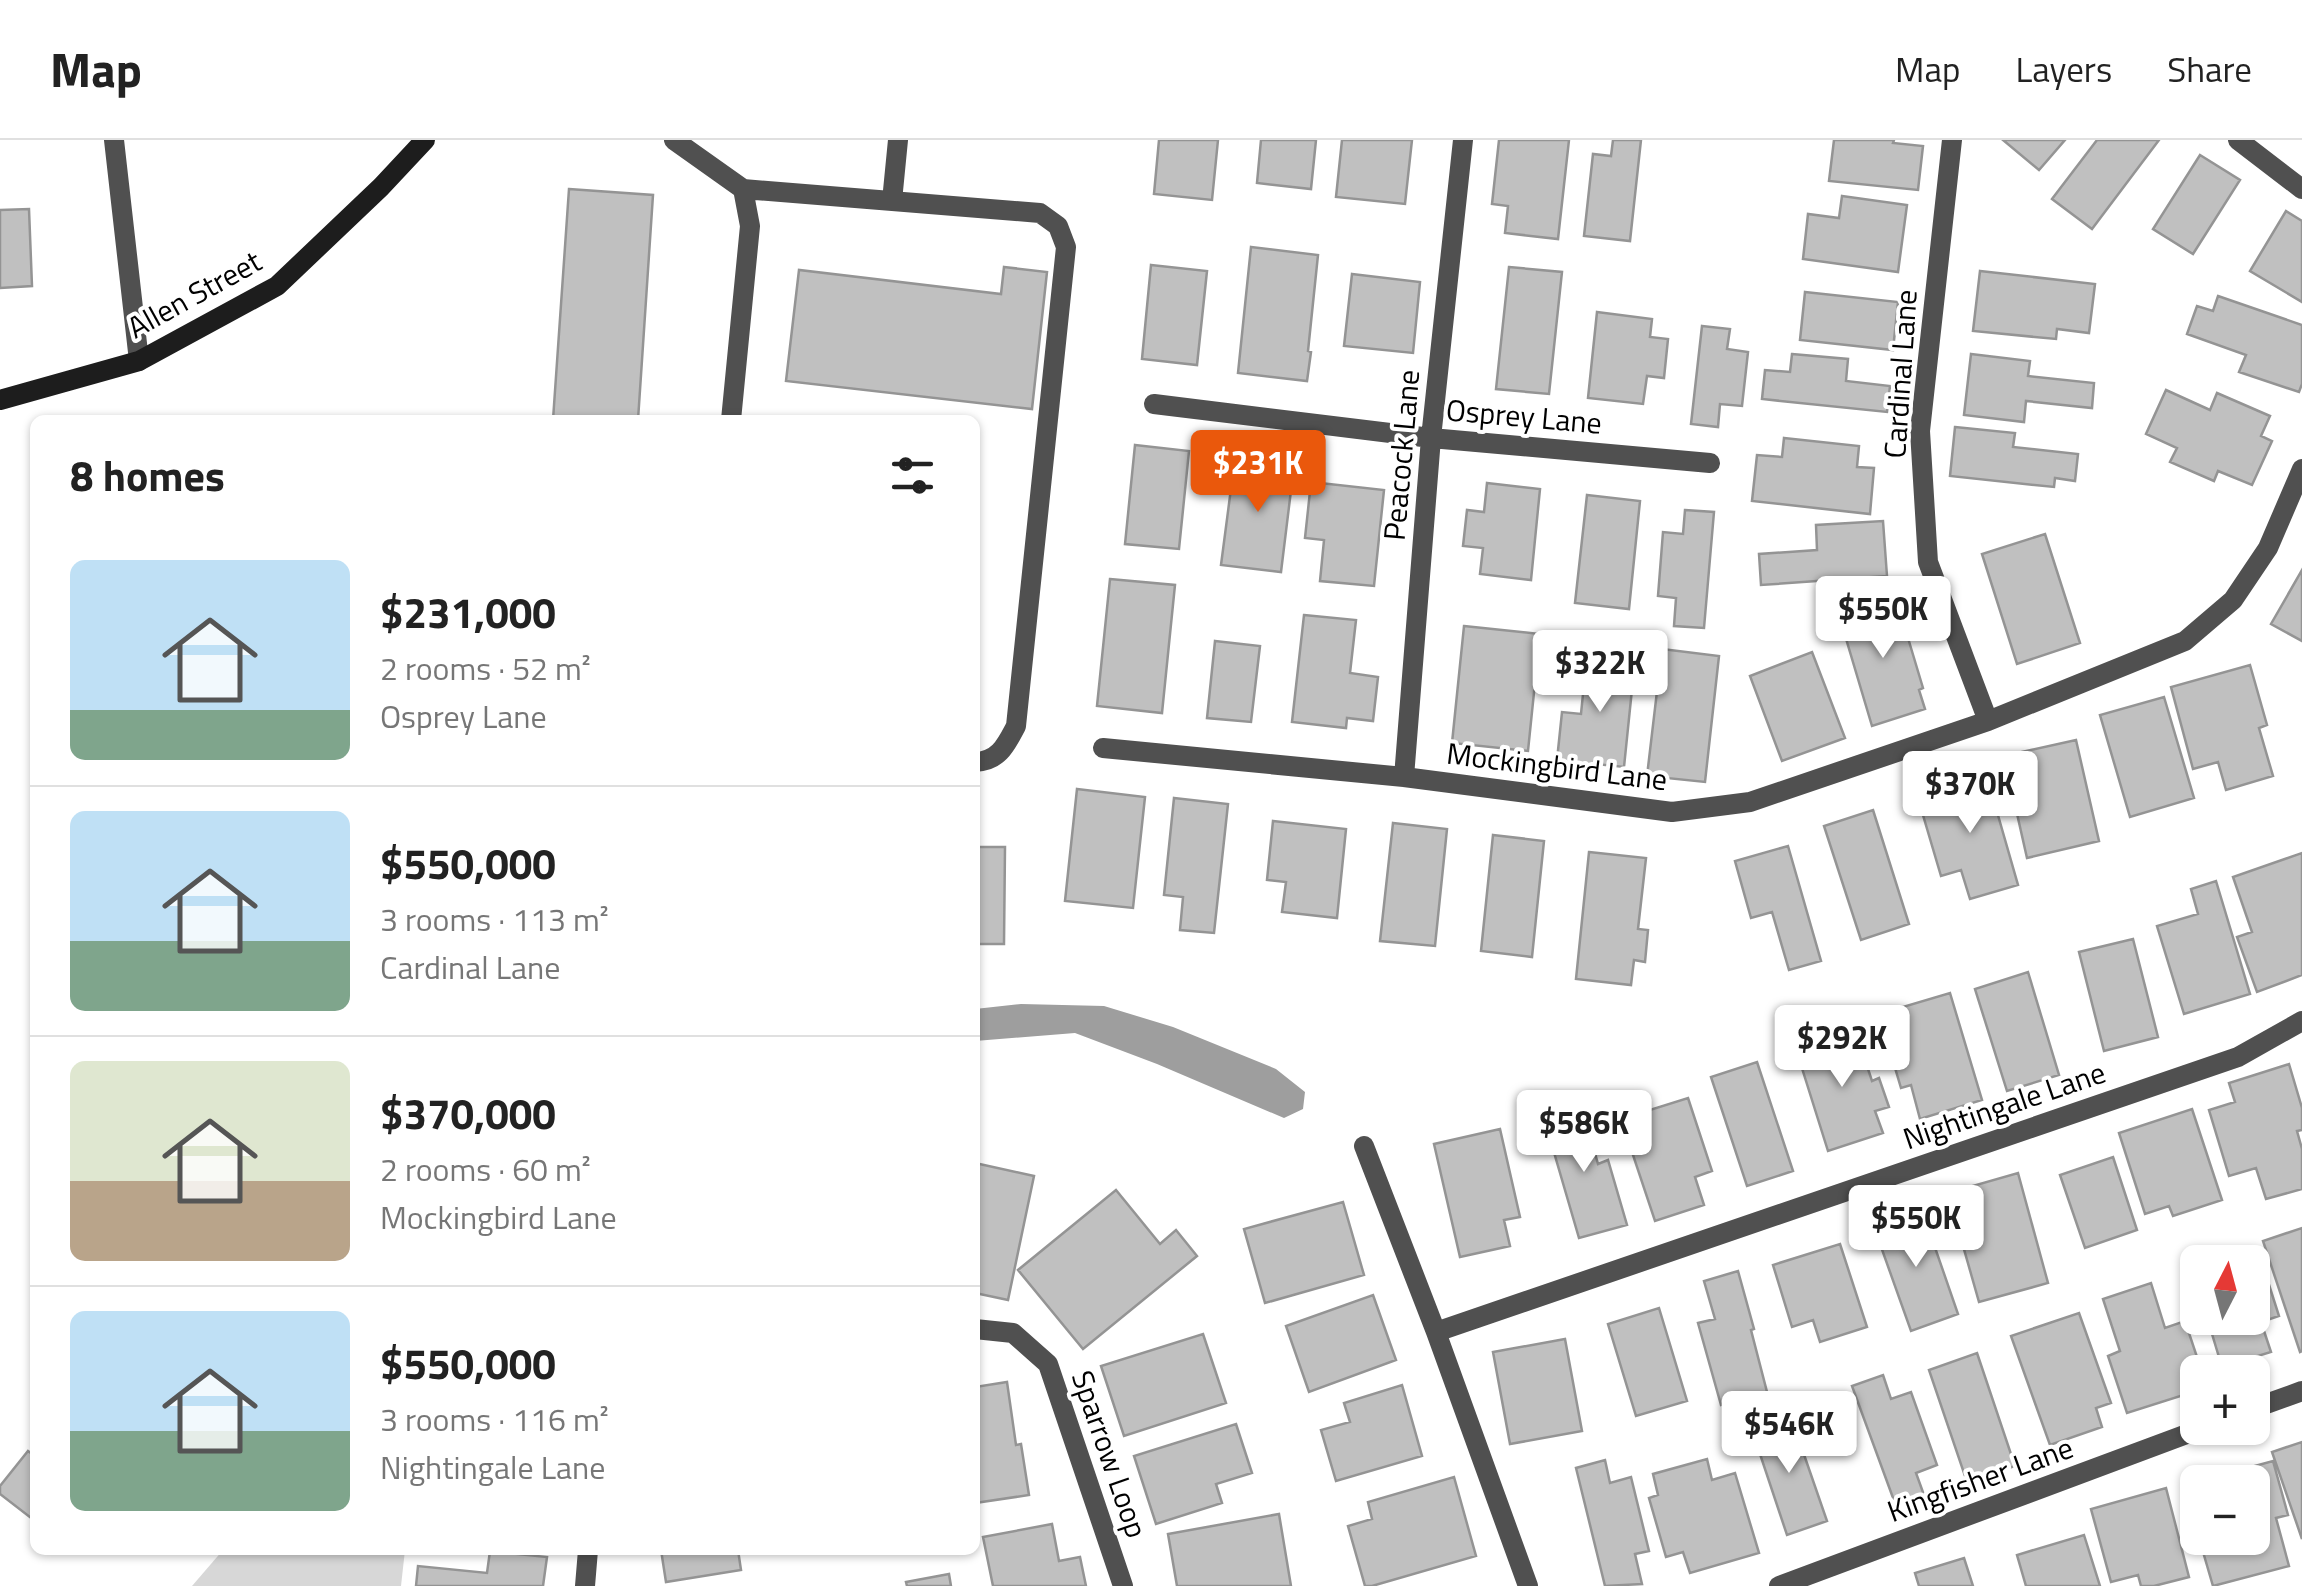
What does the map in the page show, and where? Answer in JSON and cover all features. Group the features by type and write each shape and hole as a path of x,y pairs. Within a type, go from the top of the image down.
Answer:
{"street":[{"path":"114,140 139,361"},
{"name":"Allen Street","path":"0,400 139,361 277,286 381,188 425,140"},
{"path":"674,140 743,189 1040,213 1058,226 1066,247 1016,726 1003,752 980,762"},
{"path":"892,201 898,140"},
{"name":"Peacock Lane","path":"1404,777 1432,438 1464,140"},
{"name":"Cardinal Lane","path":"1952,140 1920,431 1928,562 1988,722"},
{"path":"2238,140 2302,189"},
{"path":"731,415 750,226 743,189"},
{"name":"Osprey Lane","path":"1154,404 1432,438 1710,464"},
{"name":"Mockingbird Lane","path":"1103,748 1404,777 1672,812 1750,802 1988,722 2185,641 2233,600 2268,548 2302,469"},
{"name":"Nightingale Lane","path":"1436,1332 2238,1057 2302,1022"},
{"path":"1364,1146 1528,1586"},
{"name":"Sparrow Loop","path":"980,1330 1014,1333 1048,1364 1124,1586"},
{"path":"2270,1402 2302,1390"},
{"name":"Kingfisher Lane","path":"1778,1586 2180,1437"},
{"path":"584,1586 587,1555"}],"shaded area":[{"path":"1021,1004 1104,1006 1173,1027 1276,1069 1305,1092 1303,1109 1284,1118 1075,1033 980,1041 980,1008"},
{"path":"219,1555 404,1555 401,1586 192,1586"}],"building":[{"path":"1159,140 1218,140 1212,200 1154,194"},
{"path":"1261,140 1316,140 1311,189 1257,183"},
{"path":"1342,140 1412,140 1405,204 1336,197"},
{"path":"1499,140 1569,140 1558,239 1505,233 1508,206 1492,204"},
{"path":"1613,140 1641,140 1630,241 1584,236 1593,154 1611,156"},
{"path":"1834,140 1894,140 1893,143 1923,146 1918,190 1829,181"},
{"path":"2003,140 2065,140 2039,170"},
{"path":"2097,140 2159,140 2092,229 2052,199"},
{"path":"2200,155 2240,180 2193,254 2153,229"},
{"path":"569,189 653,195 638,415 553,415"},
{"path":"1842,196 1907,205 1898,272 1803,259 1808,214 1839,218"},
{"path":"29,209 32,286 0,288 0,210"},
{"path":"2286,211 2302,221 2302,302 2250,271"},
{"path":"1251,247 1318,255 1307,381 1238,373"},
{"path":"1151,265 1207,271 1197,365 1142,359"},
{"path":"1004,267 1047,272 1032,409 786,381 799,270 1001,294"},
{"path":"1509,267 1562,272 1549,394 1496,389"},
{"path":"1980,271 2095,284 2089,333 2057,329 2056,339 1973,331"},
{"path":"1352,274 1420,282 1413,353 1344,346"},
{"path":"1805,292 1898,302 1893,350 1800,340"},
{"path":"2218,296 2302,325 2299,392 2239,372 2246,355 2187,334 2197,306 2213,311"},
{"path":"1597,312 1652,319 1650,337 1668,339 1664,378 1647,376 1643,404 1588,398"},
{"path":"1702,326 1730,329 1727,349 1748,352 1742,406 1720,404 1718,427 1691,424"},
{"path":"1792,354 1848,359 1846,381 1890,386 1887,412 1762,399 1765,370 1790,372"},
{"path":"1971,354 2030,361 2028,376 2094,383 2092,408 2026,401 2024,422 1964,415"},
{"path":"2166,390 2210,410 2217,393 2270,416 2261,436 2272,441 2252,485 2218,471 2214,481 2170,462 2177,448 2146,434"},
{"path":"1955,427 2015,433 2013,447 2078,454 2075,481 2055,478 2054,487 1950,476"},
{"path":"1784,438 1859,446 1857,467 1874,468 1870,514 1752,501 1757,455 1782,457"},
{"path":"1135,445 1189,451 1179,549 1125,544"},
{"path":"1235,458 1294,466 1281,572 1221,565"},
{"path":"1311,482 1384,490 1374,586 1320,581 1324,540 1305,538"},
{"path":"1487,483 1540,489 1531,580 1480,574 1483,548 1463,546 1467,510 1484,512"},
{"path":"1587,495 1640,501 1629,609 1575,603"},
{"path":"1685,510 1714,512 1704,628 1674,626 1676,598 1658,596 1663,532 1683,534"},
{"path":"1883,521 1887,576 1761,585 1759,554 1817,550 1816,525"},
{"path":"2045,534 2080,643 2017,664 1982,554"},
{"path":"2302,570 2302,641 2271,624"},
{"path":"1110,579 1175,585 1162,713 1097,706"},
{"path":"1896,598 1923,688 1919,690 1925,709 1872,726 1839,615"},
{"path":"1304,615 1356,620 1350,673 1378,677 1373,721 1347,718 1346,728 1292,722"},
{"path":"1464,626 1540,634 1528,751 1452,743"},
{"path":"1215,641 1260,646 1251,722 1207,718"},
{"path":"1662,649 1719,656 1705,782 1647,776"},
{"path":"1812,652 1845,738 1782,761 1750,676"},
{"path":"1587,655 1635,660 1624,767 1557,760 1562,712 1581,714"},
{"path":"2250,665 2267,725 2259,728 2273,776 2226,790 2218,762 2193,769 2171,687"},
{"path":"2164,697 2194,798 2130,817 2100,715"},
{"path":"2076,740 2099,841 2027,858 2004,756"},
{"path":"1985,770 2018,885 1970,899 1961,870 1941,876 1923,815 1940,810 1933,786"},
{"path":"1077,789 1145,797 1133,908 1065,901"},
{"path":"1174,798 1228,804 1214,933 1180,930 1183,897 1164,895"},
{"path":"1873,810 1909,924 1861,940 1824,826"},
{"path":"1273,821 1346,829 1337,918 1282,912 1286,882 1267,880"},
{"path":"1393,823 1447,829 1435,946 1380,941"},
{"path":"1493,835 1544,841 1532,957 1481,951"},
{"path":"1788,846 1821,961 1789,970 1772,912 1751,918 1735,861"},
{"path":"980,847 1005,847 1004,944 980,944"},
{"path":"1589,852 1646,858 1638,929 1648,930 1645,962 1634,960 1631,985 1576,979"},
{"path":"2302,853 2302,975 2257,992 2237,937 2252,932 2233,877"},
{"path":"2216,881 2250,994 2184,1014 2157,926 2198,914 2191,889"},
{"path":"2133,939 2158,1037 2104,1051 2079,952"},
{"path":"2028,972 2059,1075 2007,1091 1975,989"},
{"path":"1950,993 1982,1100 1920,1119 1911,1085 1901,1088 1879,1014"},
{"path":"1855,1030 1872,1081 1879,1078 1889,1107 1875,1111 1883,1133 1828,1151 1796,1049"},
{"path":"1757,1062 1793,1171 1747,1186 1711,1077"},
{"path":"2289,1064 2302,1108 2302,1130 2297,1131 2302,1149 2302,1189 2266,1199 2256,1168 2229,1176 2209,1110 2235,1102 2229,1083"},
{"path":"1688,1098 1712,1171 1695,1177 1704,1205 1655,1221 1621,1119"},
{"path":"1582,1107 1598,1164 1608,1160 1627,1225 1579,1238 1544,1118"},
{"path":"2192,1109 2222,1200 2173,1216 2169,1206 2145,1214 2119,1133"},
{"path":"1500,1129 1520,1217 1504,1220 1510,1246 1460,1257 1434,1144"},
{"path":"2113,1157 2137,1230 2085,1248 2060,1175"},
{"path":"980,1164 1034,1176 1008,1300 980,1294"},
{"path":"2018,1173 2048,1283 1979,1302 1948,1193"},
{"path":"1116,1190 1160,1244 1176,1230 1197,1256 1083,1349 1018,1270"},
{"path":"1343,1202 1364,1275 1265,1303 1244,1229"},
{"path":"1922,1210 1958,1314 1911,1331 1874,1227"},
{"path":"2302,1228 2300,1352 2270,1262 2270,1245 2263,1241"},
{"path":"1840,1244 1867,1327 1820,1342 1813,1320 1792,1327 1773,1265"},
{"path":"1738,1271 1767,1392 1721,1405 1698,1323 1715,1319 1704,1281"},
{"path":"2151,1283 2165,1328 2180,1323 2180,1335 2190,1335 2196,1355 2180,1355 2180,1396 2127,1413 2108,1356 2120,1351 2103,1299"},
{"path":"2270,1288 2279,1316 2270,1319"},
{"path":"1373,1295 1396,1360 1309,1392 1286,1326"},
{"path":"1659,1308 1687,1401 1636,1416 1608,1324"},
{"path":"2079,1313 2111,1403 2096,1408 2102,1427 2050,1445 2011,1336"},
{"path":"1203,1334 1226,1403 1124,1436 1101,1366"},
{"path":"2212,1335 2265,1335 2271,1352 2261,1355 2218,1355"},
{"path":"1565,1339 1582,1431 1510,1444 1493,1352"},
{"path":"1977,1353 2015,1466 1967,1482 1929,1370"},
{"path":"1883,1375 1891,1399 1911,1392 1937,1465 1916,1473 1924,1495 1896,1506 1852,1386"},
{"path":"1007,1382 1016,1445 1021,1444 1029,1495 980,1502 980,1386"},
{"path":"1402,1385 1422,1456 1336,1481 1321,1430 1350,1422 1344,1403"},
{"path":"1791,1417 1827,1521 1787,1535 1752,1430"},
{"path":"1236,1424 1252,1473 1216,1484 1222,1503 1156,1524 1134,1456"},
{"path":"2302,1442 2302,1539 2272,1452"},
{"path":"30,1452 30,1517 0,1494 0,1486"},
{"path":"1707,1459 1712,1480 1735,1473 1759,1553 1690,1573 1683,1552 1666,1557 1649,1498 1658,1495 1653,1474"},
{"path":"1605,1460 1610,1483 1631,1477 1649,1551 1635,1554 1642,1584 1605,1586 1576,1468"},
{"path":"2273,1461 2288,1515 2276,1518 2289,1566 2213,1586 2204,1555 2270,1555 2270,1465 2258,1465"},
{"path":"1454,1477 1476,1556 1365,1586 1348,1526 1372,1519 1368,1502"},
{"path":"2166,1488 2180,1555 2183,1555 2189,1577 2154,1586 2141,1586 2138,1575 2111,1582 2091,1509"},
{"path":"1279,1514 1291,1586 1177,1586 1168,1534"},
{"path":"1052,1524 1059,1561 1080,1557 1086,1586 993,1586 983,1537"},
{"path":"2084,1535 2100,1586 2026,1586 2017,1555"},
{"path":"489,1555 547,1557 543,1586 416,1586 418,1566 487,1573"},
{"path":"662,1555 739,1555 741,1570 666,1582"},
{"path":"1964,1558 1973,1586 1919,1586 1915,1573"},
{"path":"949,1574 951,1586 907,1586 906,1582"}]}
